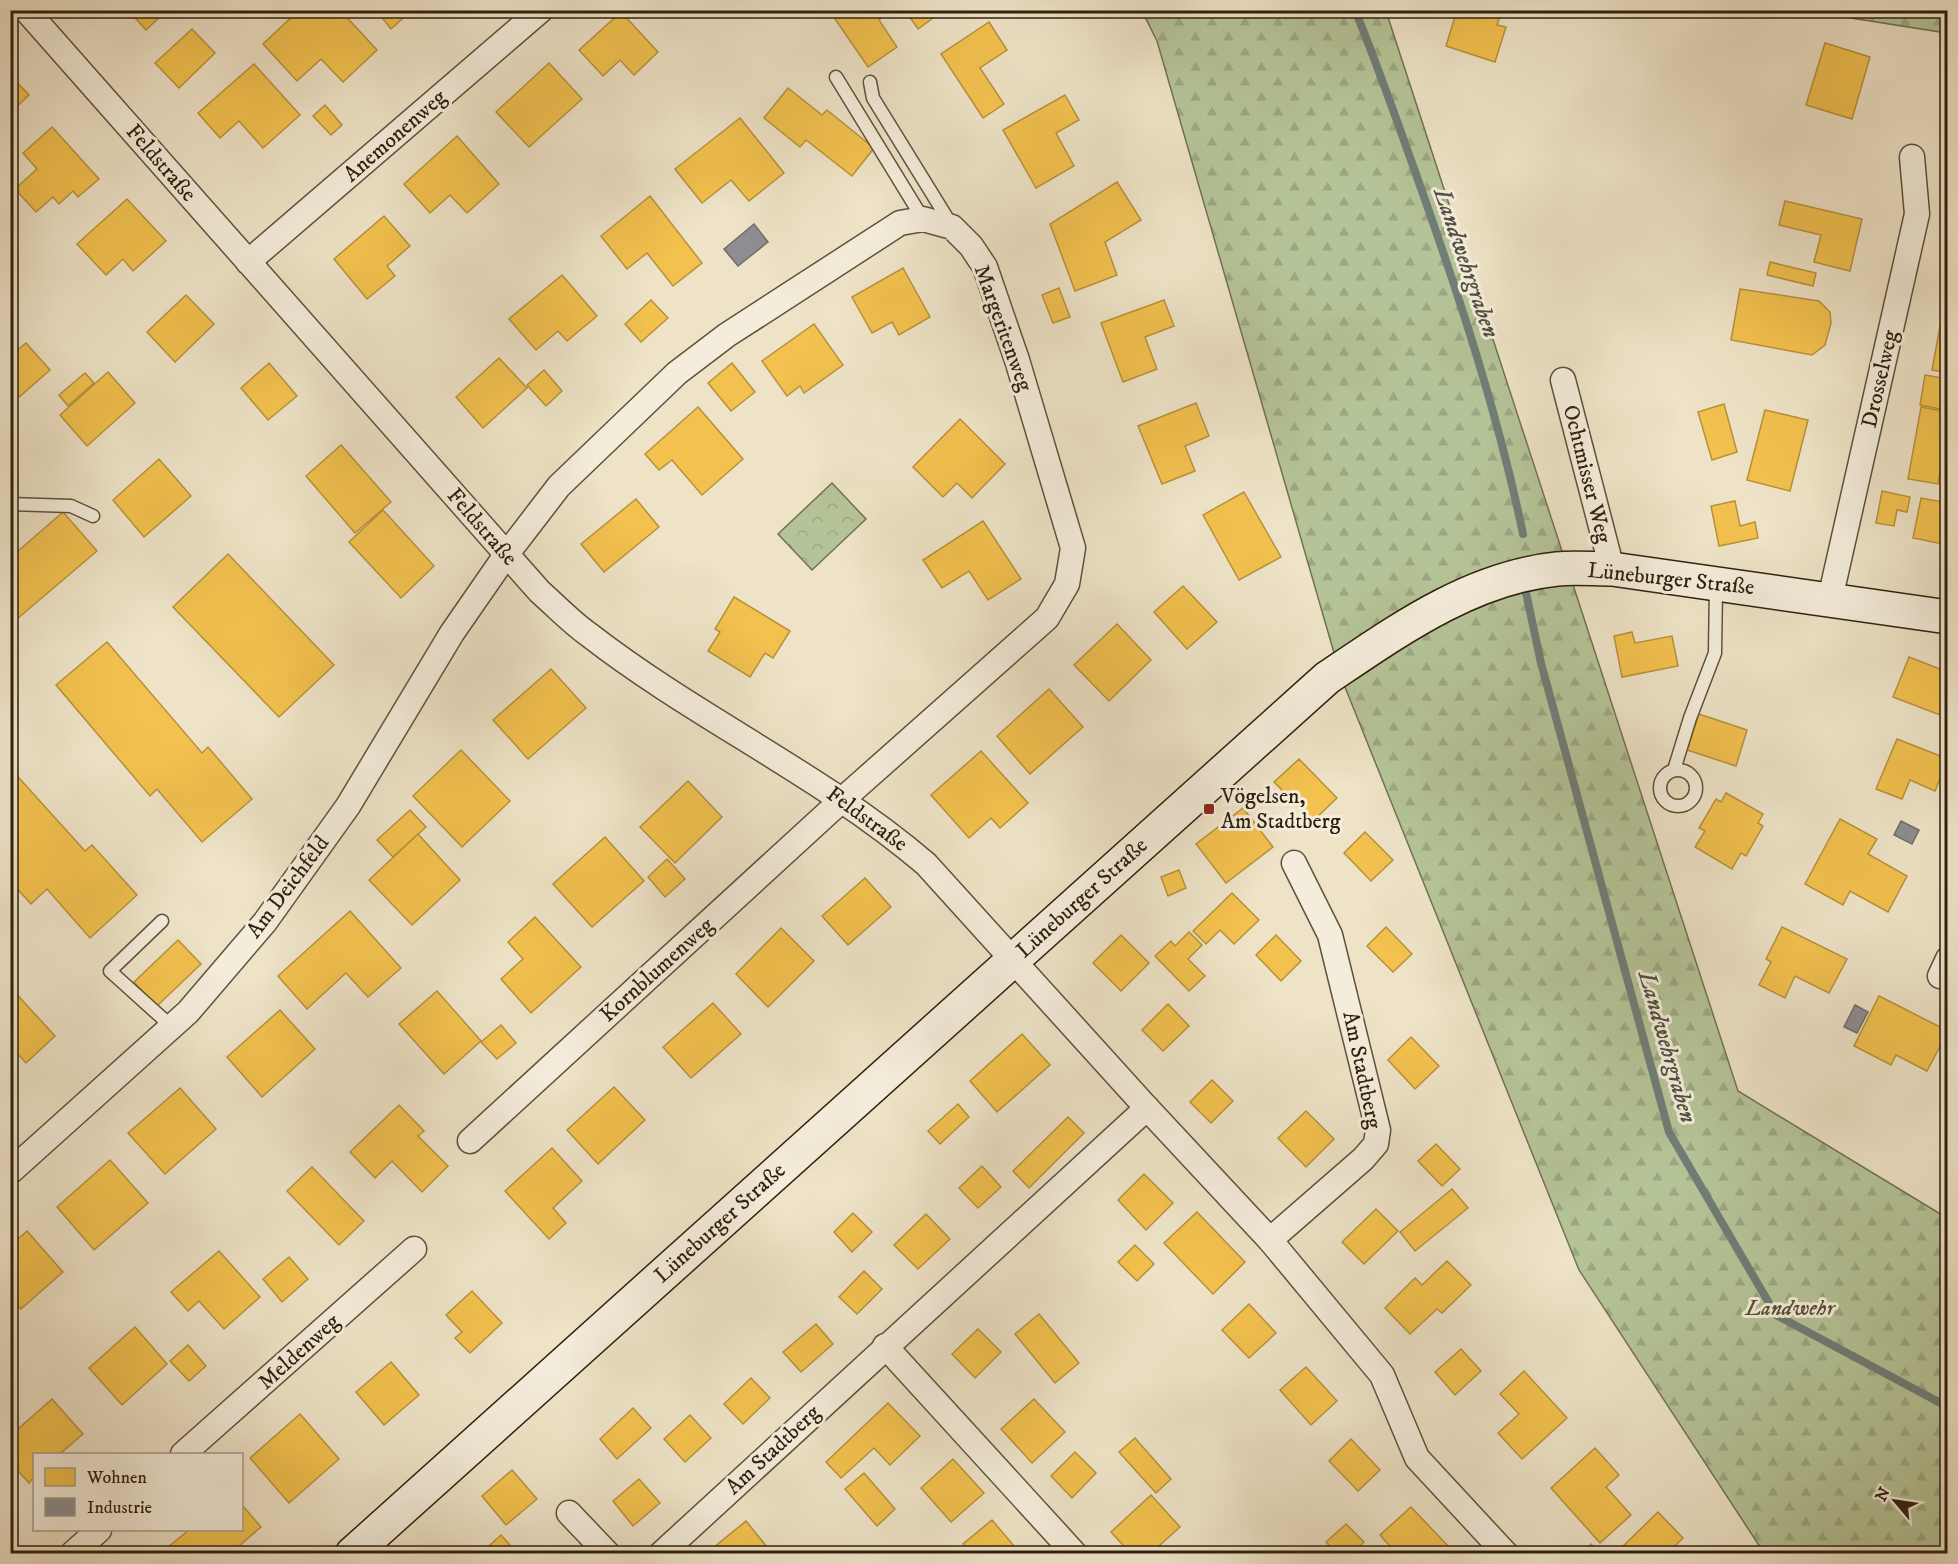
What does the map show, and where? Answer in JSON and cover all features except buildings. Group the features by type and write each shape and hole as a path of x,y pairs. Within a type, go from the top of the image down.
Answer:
{"street":[{"name":"Anemonenweg","path":"248,262 541,10"},
{"name":"Feldstraße","path":"35,14 248,262 540,592 595,639 636,669 843,799 890,833 926,864 1014,960"},
{"name":"Drosselweg","path":"1830,599 1917,214 1912,157"},
{"path":"506,555 559,486 677,372 727,335 900,223 924,219 952,227"},
{"name":"Margeritenweg","path":"843,799 1047,618 1067,584 1073,548 1017,360 985,267 971,246 952,227"},
{"name":"Ochtmisser Weg","path":"1563,380 1612,569"},
{"name":"Am Deichfeld","path":"10,1172 188,1012 265,922 348,806 452,633 506,555"},
{"name":"Lüneburger Straße","path":"352,1554 1327,678 1392,634 1449,602 1501,581 1556,569 1612,569 1947,616"},
{"name":"Kornblumenweg","path":"470,1141 843,799"},
{"name":"Am Stadtberg","path":"1270,1240 1363,1159 1376,1144 1378,1130 1330,935 1294,863"},
{"path":"1014,960 1270,1240 1382,1375 1417,1458 1506,1554"},
{"name":"Am Stadtberg","path":"661,1554 1147,1108"},
{"name":"Meldenweg","path":"185,1453 414,1249"},
{"path":"885,1346 1075,1554"},
{"path":"569,1513 608,1554"},
{"path":"72,1554 98,1531"}],"lane":[{"path":"836,76 924,219"},
{"path":"870,82 873,98 952,227"},
{"path":"10,504 71,506 93,516"},
{"path":"1674,770 1690,718 1715,653 1716,583"},
{"path":"162,921 110,971 171,1026"}],"green space":[{"name":"Landwehr","path":"1142,11 1386,11 1738,1091 1947,1218 1947,1553 1764,1553 1579,1270 1341,677 1157,41"},
{"path":"1806,11 1947,11 1947,33"},
{"path":"832,483 866,519 812,570 778,534"}],"waterway":[{"name":"Landwehrgraben","path":"1355,10 1438,236 1465,320 1503,448 1523,534"},
{"path":"1914,10 1948,15"},
{"name":"Landwehrgraben","path":"1524,583 1541,663 1669,1132 1776,1315 1948,1407"}],"place":[{"name":"Vögelsen, Am Stadtberg","path":"1209,809"}]}
